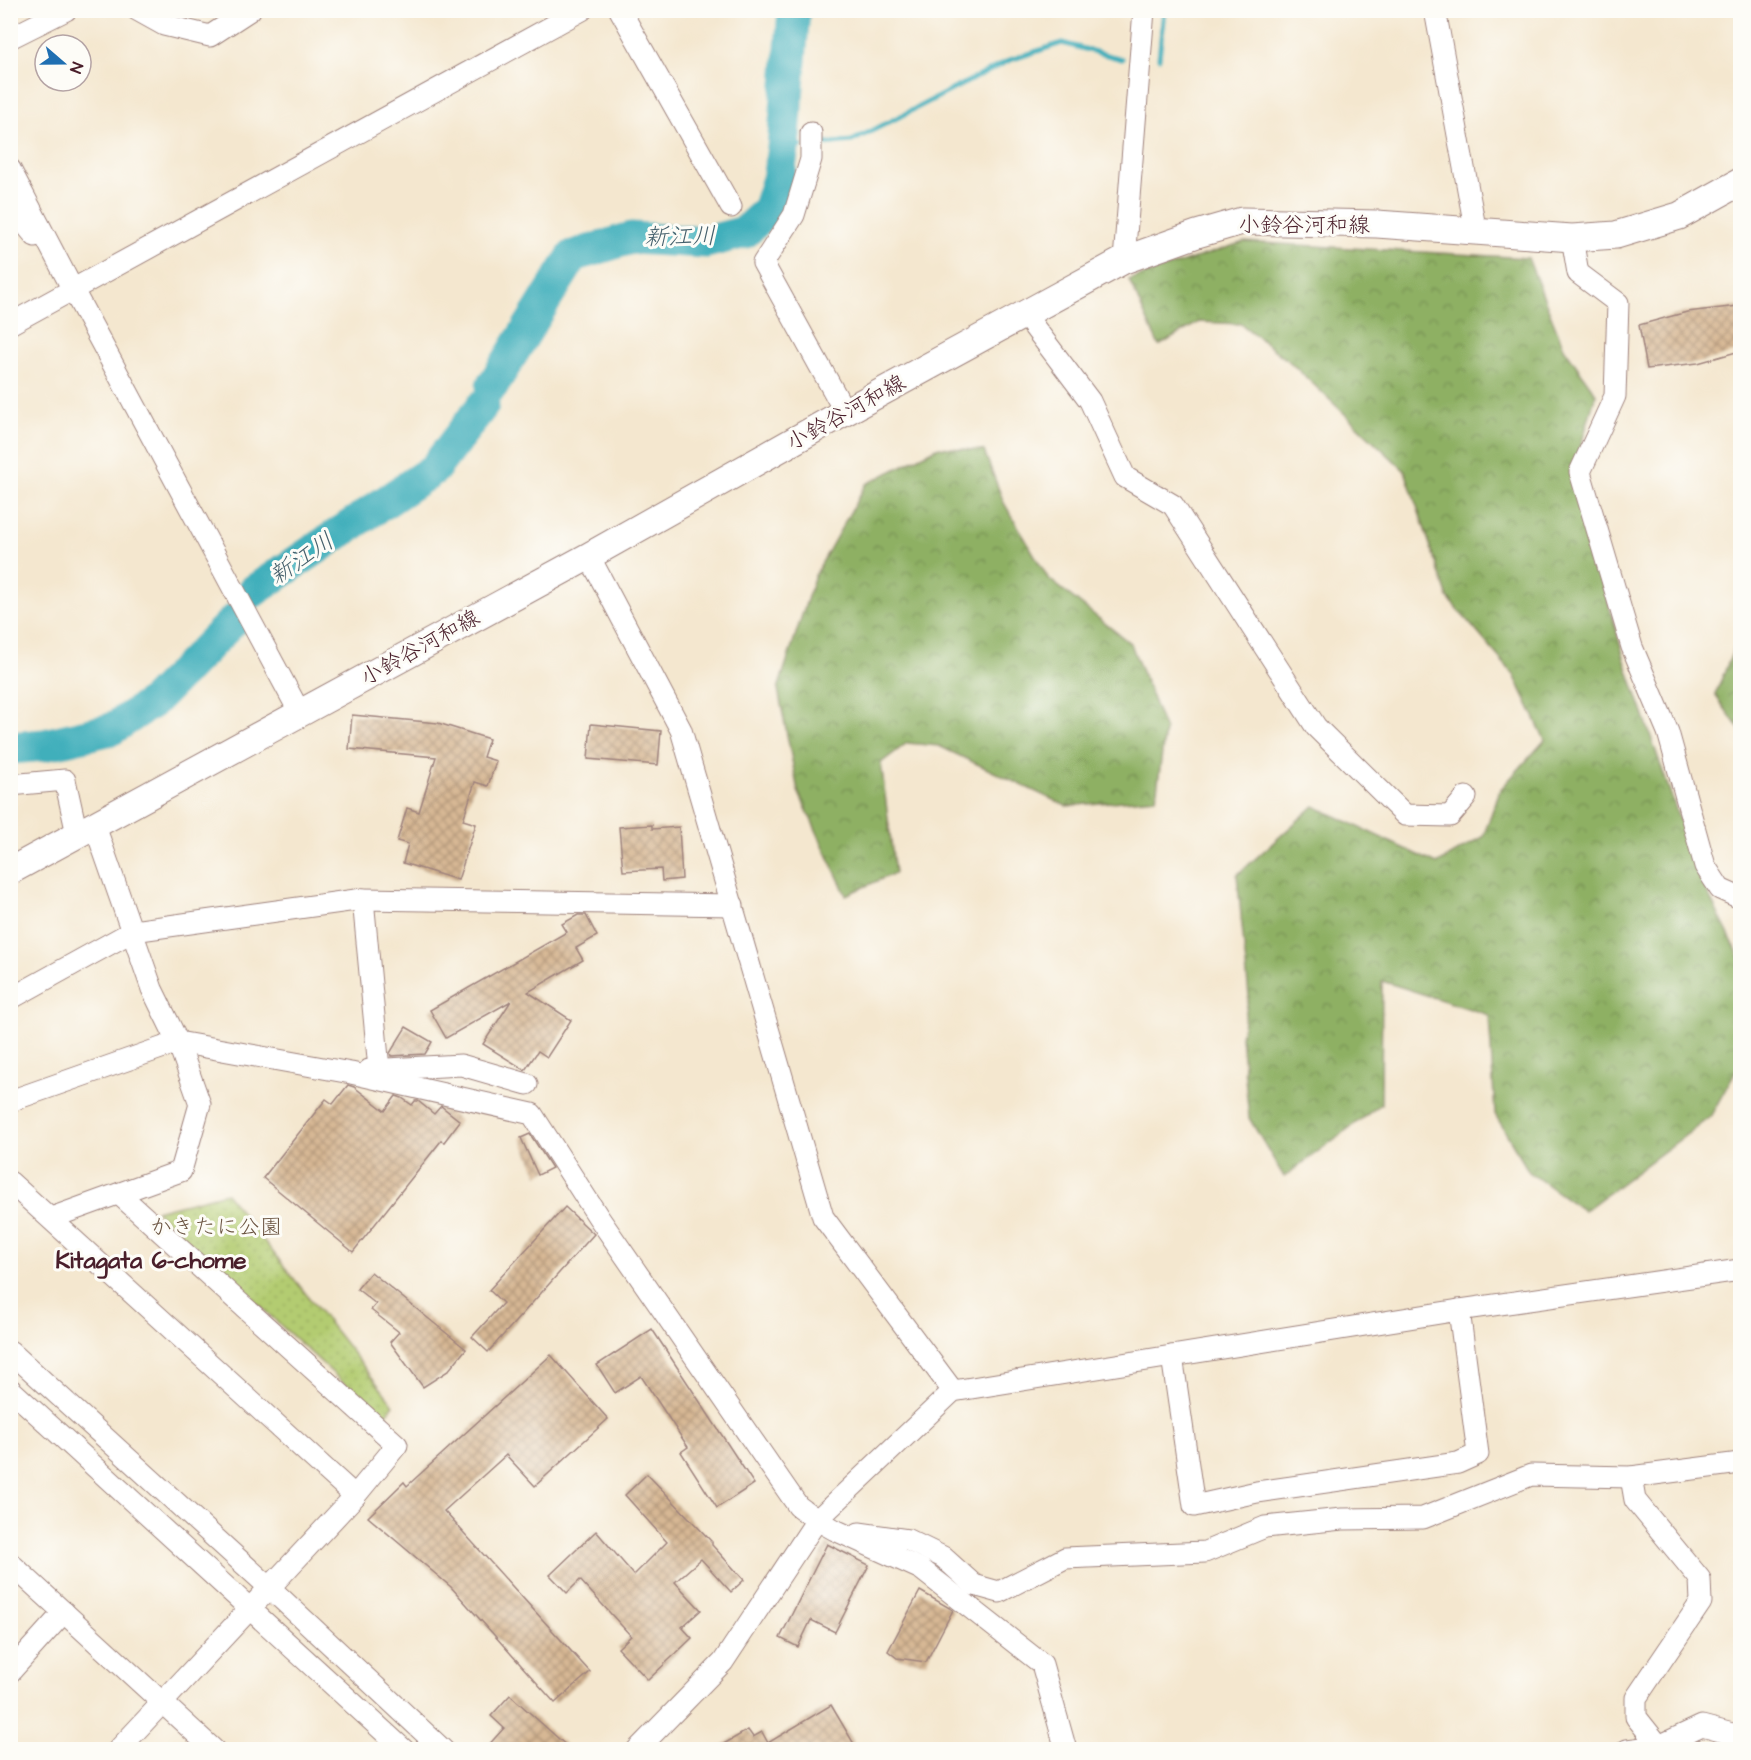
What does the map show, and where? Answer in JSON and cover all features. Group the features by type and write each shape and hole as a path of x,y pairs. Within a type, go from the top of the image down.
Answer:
{"main road":[{"name":"小鈴谷河和線","path":"10,871 589,556 845,412 1124,260 1242,221 1377,224 1572,238 1616,235 1679,216 1740,182"}],"street":[{"path":"10,38 66,10"},
{"path":"137,10 164,25 210,36 250,10"},
{"path":"10,324 582,10"},
{"path":"620,10 731,207"},
{"path":"1124,260 1144,10"},
{"path":"1435,10 1476,232"},
{"path":"811,133 811,159 794,215 763,263 845,412"},
{"path":"10,169 300,713"},
{"path":"10,206 62,269"},
{"path":"1572,238 1578,273 1618,303 1615,396 1580,472 1632,647 1668,732 1705,866 1720,890 1740,898"},
{"path":"1025,315 1089,401 1125,477 1173,506 1316,727 1405,815 1450,816 1466,797"},
{"path":"589,556 681,730 822,1217 953,1391"},
{"path":"10,785 65,780 133,931 152,989 178,1042 200,1104 181,1171 51,1218"},
{"path":"10,999 133,931 363,900 733,904"},
{"path":"363,900 379,1069"},
{"path":"10,1101 178,1042 351,1073 532,1113 599,1218 798,1506 826,1525 921,1569 1042,1664 1066,1749"},
{"path":"351,1073 379,1069 461,1065 527,1084"},
{"path":"10,1182 355,1496"},
{"path":"118,1194 397,1446 355,1496 118,1749"},
{"path":"637,1749 723,1662 826,1525 953,1391 1460,1310 1740,1270"},
{"path":"1172,1356 1194,1506 1257,1491 1458,1463 1478,1454 1460,1310"},
{"path":"10,1351 270,1587 443,1749"},
{"path":"10,1389 404,1749"},
{"path":"826,1525 908,1540 943,1557 974,1585 999,1592 1065,1558 1205,1552 1265,1527 1342,1519 1423,1518 1531,1475 1631,1477 1740,1462"},
{"path":"1631,1477 1635,1500 1701,1579 1701,1602 1636,1698 1636,1718 1659,1746"},
{"path":"10,1563 214,1749"},
{"path":"10,1672 64,1612"},
{"path":"1627,1749 1659,1746 1702,1726 1740,1736"}],"green space":[{"path":"1244,242 1528,258 1564,348 1596,394 1572,476 1625,661 1698,874 1740,957 1740,1063 1710,1117 1584,1211 1529,1172 1495,1114 1489,1015 1382,981 1381,1104 1284,1177 1249,1118 1241,1037 1249,996 1237,875 1314,806 1437,864 1483,837 1500,790 1545,740 1514,675 1448,598 1405,471 1291,363 1241,324 1199,322 1159,346 1129,280"},
{"path":"939,447 984,451 1004,503 1048,578 1131,644 1165,730 1156,798 1066,806 939,746 907,743 881,763 895,873 846,895 798,791 778,689 815,575 866,484"},
{"path":"1740,634 1740,730 1715,695"},
{"name":"かきたに公園","path":"226,1193 394,1405 383,1419 156,1211"}],"building":[{"path":"1738,306 1740,351 1698,363 1647,369 1639,325 1687,312"},
{"path":"352,715 438,723 489,739 483,757 496,761 488,786 475,782 463,820 476,824 458,880 403,863 408,844 397,841 407,808 419,812 436,757 349,749"},
{"path":"591,724 661,731 658,765 588,759"},
{"path":"652,825 652,829 679,827 682,879 662,881 661,869 623,871 619,827"},
{"path":"578,915 586,915 597,936 576,948 583,960 528,992 571,1020 547,1057 538,1051 525,1070 483,1044 511,1001 446,1038 430,1010 567,932 562,924"},
{"path":"406,1027 432,1042 425,1054 391,1056 390,1053"},
{"path":"348,1085 354,1087 385,1111 396,1096 412,1105 418,1101 434,1114 441,1106 460,1121 444,1142 441,1141 353,1252 263,1178 326,1099 333,1104"},
{"path":"530,1134 552,1168 538,1175 521,1138"},
{"path":"565,1207 594,1234 488,1352 472,1337 503,1303 489,1290"},
{"path":"371,1272 466,1349 448,1371 423,1387 390,1342 399,1332 371,1310 376,1304 357,1289"},
{"path":"652,1329 754,1484 717,1508 681,1452 688,1447 641,1376 615,1393 597,1365"},
{"path":"551,1355 608,1419 535,1486 506,1455 444,1511 590,1672 555,1703 451,1587 368,1517 404,1482 407,1486"},
{"path":"647,1474 712,1542 712,1545 744,1580 731,1592 701,1559 675,1582 701,1610 682,1627 692,1638 648,1680 618,1648 631,1636 580,1580 567,1593 550,1575 596,1531 634,1575 667,1542 625,1495"},
{"path":"827,1544 869,1565 835,1632 811,1620 798,1647 780,1638"},
{"path":"920,1591 953,1610 926,1662 897,1658 888,1651"},
{"path":"510,1695 570,1749 485,1749 504,1728 491,1716"},
{"path":"831,1705 857,1749 715,1749 748,1730 753,1737 762,1732 768,1743"}],"waterway":[{"name":"新江川","path":"492,386 573,256 631,238 706,242 745,232 768,210 778,179 783,148 794,10"},
{"path":"1159,58 1164,10"},
{"path":"824,144 852,141 1010,60 1062,43 1122,59"},
{"path":"783,148 801,146"},
{"name":"新江川","path":"252,592 434,469 483,405"},
{"name":"新江川","path":"10,748 44,745 112,729 154,701 234,620"}],"district":[{"name":"Kitagata 6-chome","path":"151,1261"}]}
